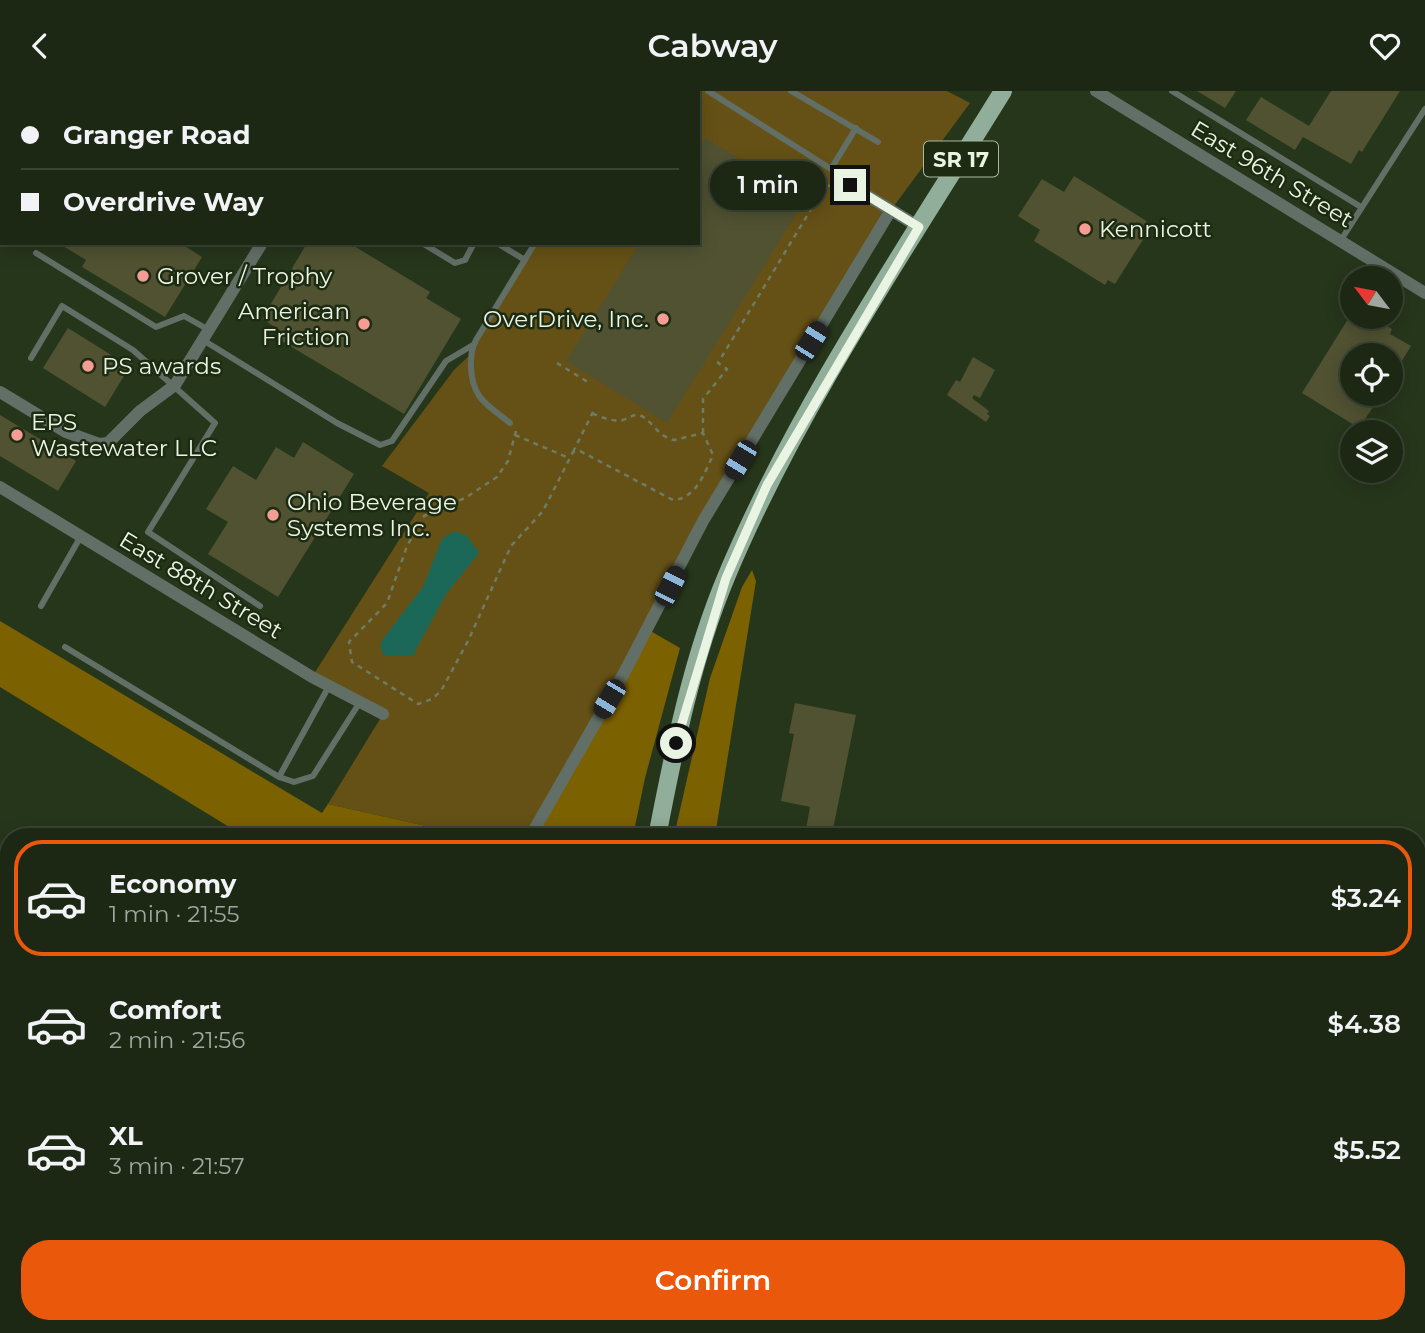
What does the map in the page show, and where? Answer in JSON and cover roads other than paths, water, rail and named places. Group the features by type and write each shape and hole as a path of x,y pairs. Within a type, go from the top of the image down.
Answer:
{"main road":[{"name":"SR 17","path":"659,828 676,743 726,578 767,485 919,227 1003,91"}],"street":[{"name":"East 96th Street","path":"1096,91 1425,293"},
{"path":"850,185 919,227"},
{"path":"535,828 624,673 703,521 891,210"},
{"path":"0,392 66,432 99,444 108,443 140,411 175,385 261,245"},
{"name":"East 88th Street","path":"0,487 329,686 383,714"}],"lane":[{"path":"708,91 831,169 856,128"},
{"path":"791,91 878,142"},
{"path":"1172,91 1361,207"},
{"path":"1340,241 1425,109"},
{"path":"425,245 455,263 465,260 473,245"},
{"path":"499,245 525,260"},
{"path":"36,253 156,327 184,316 206,335 337,423 380,445 391,441 446,361 473,345 534,245"},
{"path":"31,358 62,306 133,350 215,423 148,532 260,606"},
{"path":"473,345 471,380 477,397 513,426"},
{"path":"41,605 81,536"},
{"path":"65,647 279,777 295,782 313,776 360,702"},
{"path":"279,777 329,686"}],"water":[{"path":"454,531 467,536 479,553 446,594 413,655 383,654 380,645 383,639 423,587 442,539"}],"place":[{"name":"Kennicott","path":"1085,229"},
{"name":"Grover / Trophy","path":"143,276"},
{"name":"OverDrive, Inc.","path":"663,319"},
{"name":"American Friction","path":"364,324"},
{"name":"PS awards","path":"88,366"},
{"name":"EPS Wastewater LLC","path":"17,435"},
{"name":"Ohio Beverage Systems Inc.","path":"273,515"}]}
